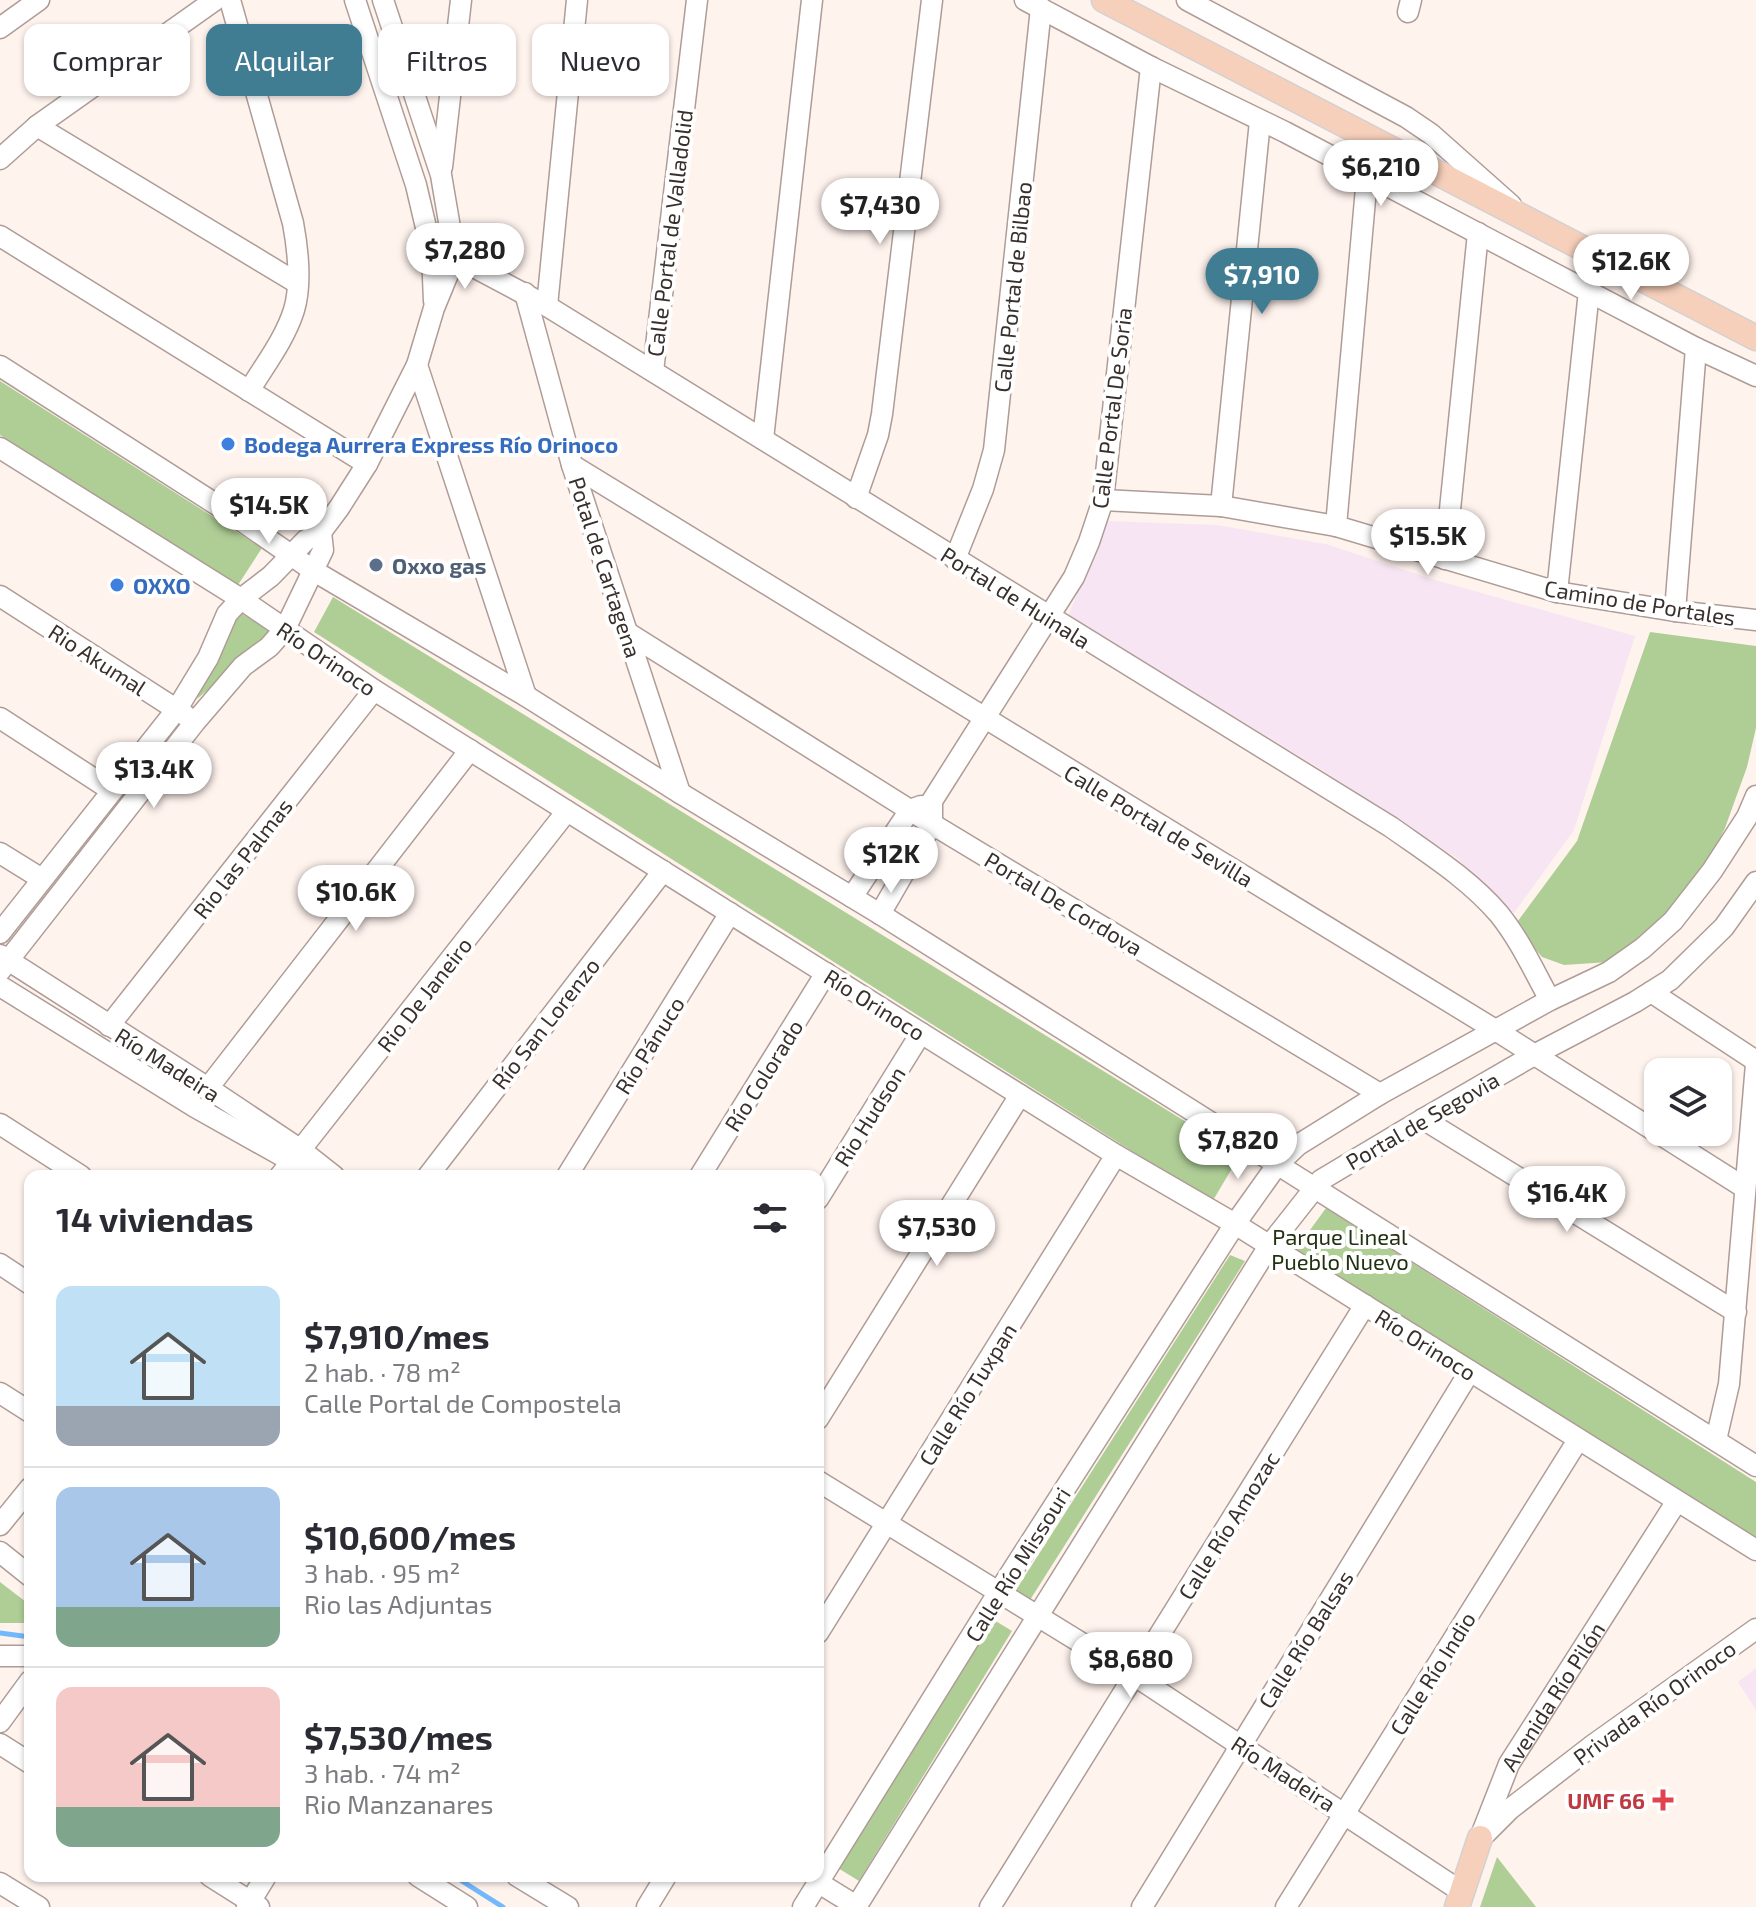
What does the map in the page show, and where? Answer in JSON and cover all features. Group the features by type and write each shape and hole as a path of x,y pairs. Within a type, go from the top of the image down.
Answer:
{"main road":[{"path":"1104,0 1756,338"},
{"name":"Avenida Río Pilón","path":"1460,1899 1480,1838"}],"street":[{"path":"0,28 39,0"},
{"path":"0,159 37,126 215,0"},
{"path":"230,0 298,250 294,309 249,391"},
{"path":"355,0 416,185 432,253 434,308"},
{"path":"0,933 177,709 208,658 227,614 306,540 321,532 367,464 417,365 434,308 455,257 441,175 383,0"},
{"path":"441,175 461,0"},
{"path":"547,306 577,0"},
{"name":"Calle Portal de Valladolid","path":"653,371 697,0"},
{"path":"763,439 812,0"},
{"path":"856,498 882,414 932,0"},
{"path":"1187,0 1406,117 1431,134 1529,221"},
{"path":"1033,4 1696,348 1756,376"},
{"name":"Calle Portal de Bilbao","path":"955,559 983,489 996,436 1033,4"},
{"name":"Calle Portal De Soria","path":"932,801 1074,577 1103,500 1151,67"},
{"path":"1221,506 1260,121"},
{"path":"37,126 297,283"},
{"path":"1336,526 1367,177"},
{"path":"1445,559 1478,233"},
{"path":"0,236 367,464"},
{"name":"Portal de Huinala","path":"432,253 455,257 547,306 1391,827 1455,873 1499,914 1518,940 1550,1000"},
{"path":"1557,592 1589,291"},
{"name":"Potal de Cartagena","path":"525,293 572,465 680,793"},
{"path":"1675,611 1696,348"},
{"path":"417,365 526,696"},
{"path":"0,366 239,519 290,556 526,696 880,914 1756,1466"},
{"name":"Río Orinoco","path":"0,448 241,599 374,690 1116,1155 1235,1224 1756,1550"},
{"name":"Calle Portal de Sevilla","path":"572,465 1497,1031 1745,1188"},
{"name":"Camino de Portales","path":"1103,500 1221,506 1336,526 1557,592 1756,620"},
{"path":"3,963 195,722 243,666 269,647 285,629 323,550 321,532"},
{"name":"Rio Akumal","path":"0,596 195,722"},
{"name":"Portal De Cordova","path":"628,633 932,824 1380,1094"},
{"name":"Rio las Palmas","path":"109,1026 374,690"},
{"path":"0,718 111,790"},
{"path":"208,1088 470,750"},
{"name":"Portal de Segovia","path":"1235,1224 1277,1165 1298,1145 1380,1094 1550,1000 1609,972 1643,948 1673,921 1712,871 1747,817 1756,796"},
{"path":"852,897 910,810 932,801 932,824 880,914"},
{"name":"Rio De Janeiro","path":"291,1163 567,811"},
{"path":"0,853 42,879"},
{"name":"Río San Lorenzo","path":"433,1170 663,871"},
{"name":"Portal de Segovia","path":"1269,1246 1321,1180 1534,1055 1670,980 1724,927 1756,882"},
{"name":"Río Pánuco","path":"571,1170 730,913"},
{"name":"Río Madeira","path":"3,963 208,1088 291,1163"},
{"name":"Río Colorado","path":"704,1170 826,973"},
{"name":"Río Madeira","path":"0,986 291,1163 314,1170"},
{"path":"1651,992 1756,1062 1729,1384 1716,1440"},
{"name":"Rio Hudson","path":"824,1189 921,1033"},
{"path":"139,1072 151,1052"},
{"path":"824,1409 1020,1095"},
{"path":"1423,1119 1736,1312"},
{"path":"0,1124 72,1170"},
{"name":"Calle Río Tuxpan","path":"824,1623 1116,1155"},
{"name":"Calle Río Missouri","path":"824,1875 998,1593 1235,1224"},
{"name":"Calle Río Missouri","path":"857,1907 1269,1246"},
{"path":"0,1264 24,1280"},
{"name":"Calle Río Amozac","path":"990,1907 1365,1305"},
{"name":"Calle Río Balsas","path":"1142,1907 1470,1371"},
{"path":"0,1393 24,1408"},
{"name":"Calle Río Indio","path":"1286,1907 1578,1440"},
{"name":"Río Madeira","path":"824,1485 1240,1744 1344,1812 1460,1899"},
{"path":"0,1525 24,1495"},
{"name":"Avenida Río Pilón","path":"1480,1838 1509,1764 1677,1501"},
{"path":"0,1552 24,1571"},
{"name":"Privada Río Orinoco","path":"1480,1838 1510,1809 1593,1745 1756,1629"},
{"path":"0,1656 24,1656"},
{"path":"0,1722 24,1689"},
{"path":"0,1744 24,1759"},
{"path":"219,1882 252,1905 263,1882"},
{"path":"427,1882 467,1907"},
{"path":"532,1882 568,1907"},
{"path":"647,1907 662,1882"},
{"path":"0,1883 39,1907"},
{"path":"819,1883 857,1907"},
{"name":"Calle Río Missouri","path":"803,1907 819,1883"}],"shaded area":[{"path":"1107,521 1217,525 1326,544 1432,579 1635,636 1574,830 1514,913 1457,858 1314,765 1068,616"},
{"path":"1756,1668 1756,1710 1738,1682"}],"green space":[{"path":"0,381 262,548 238,585 0,435"},
{"name":"Parque Lineal Pueblo Nuevo","path":"333,597 1240,1155 1212,1202 314,632"},
{"path":"237,611 274,633 197,699 221,655"},
{"path":"1650,632 1756,646 1756,728 1747,767 1725,828 1703,873 1634,950 1609,962 1564,965 1542,957 1515,925 1577,841"},
{"name":"Parque Lineal Pueblo Nuevo","path":"1326,1208 1756,1482 1756,1537 1294,1252"},
{"path":"1230,1255 1245,1261 1030,1600 1014,1593"},
{"path":"0,1582 24,1600 24,1623 0,1623"},
{"path":"994,1620 1012,1631 859,1881 838,1868"},
{"path":"1497,1857 1536,1907 1480,1907"}],"waterway":[{"path":"0,1633 24,1636"},
{"path":"463,1882 503,1907"}],"place":[{"name":"Bodega Aurrera Express Río Orinoco","path":"228,444"},
{"name":"Oxxo gas","path":"376,565"},
{"name":"OXXO","path":"117,585"},
{"name":"UMF 66","path":"1663,1800"}]}
